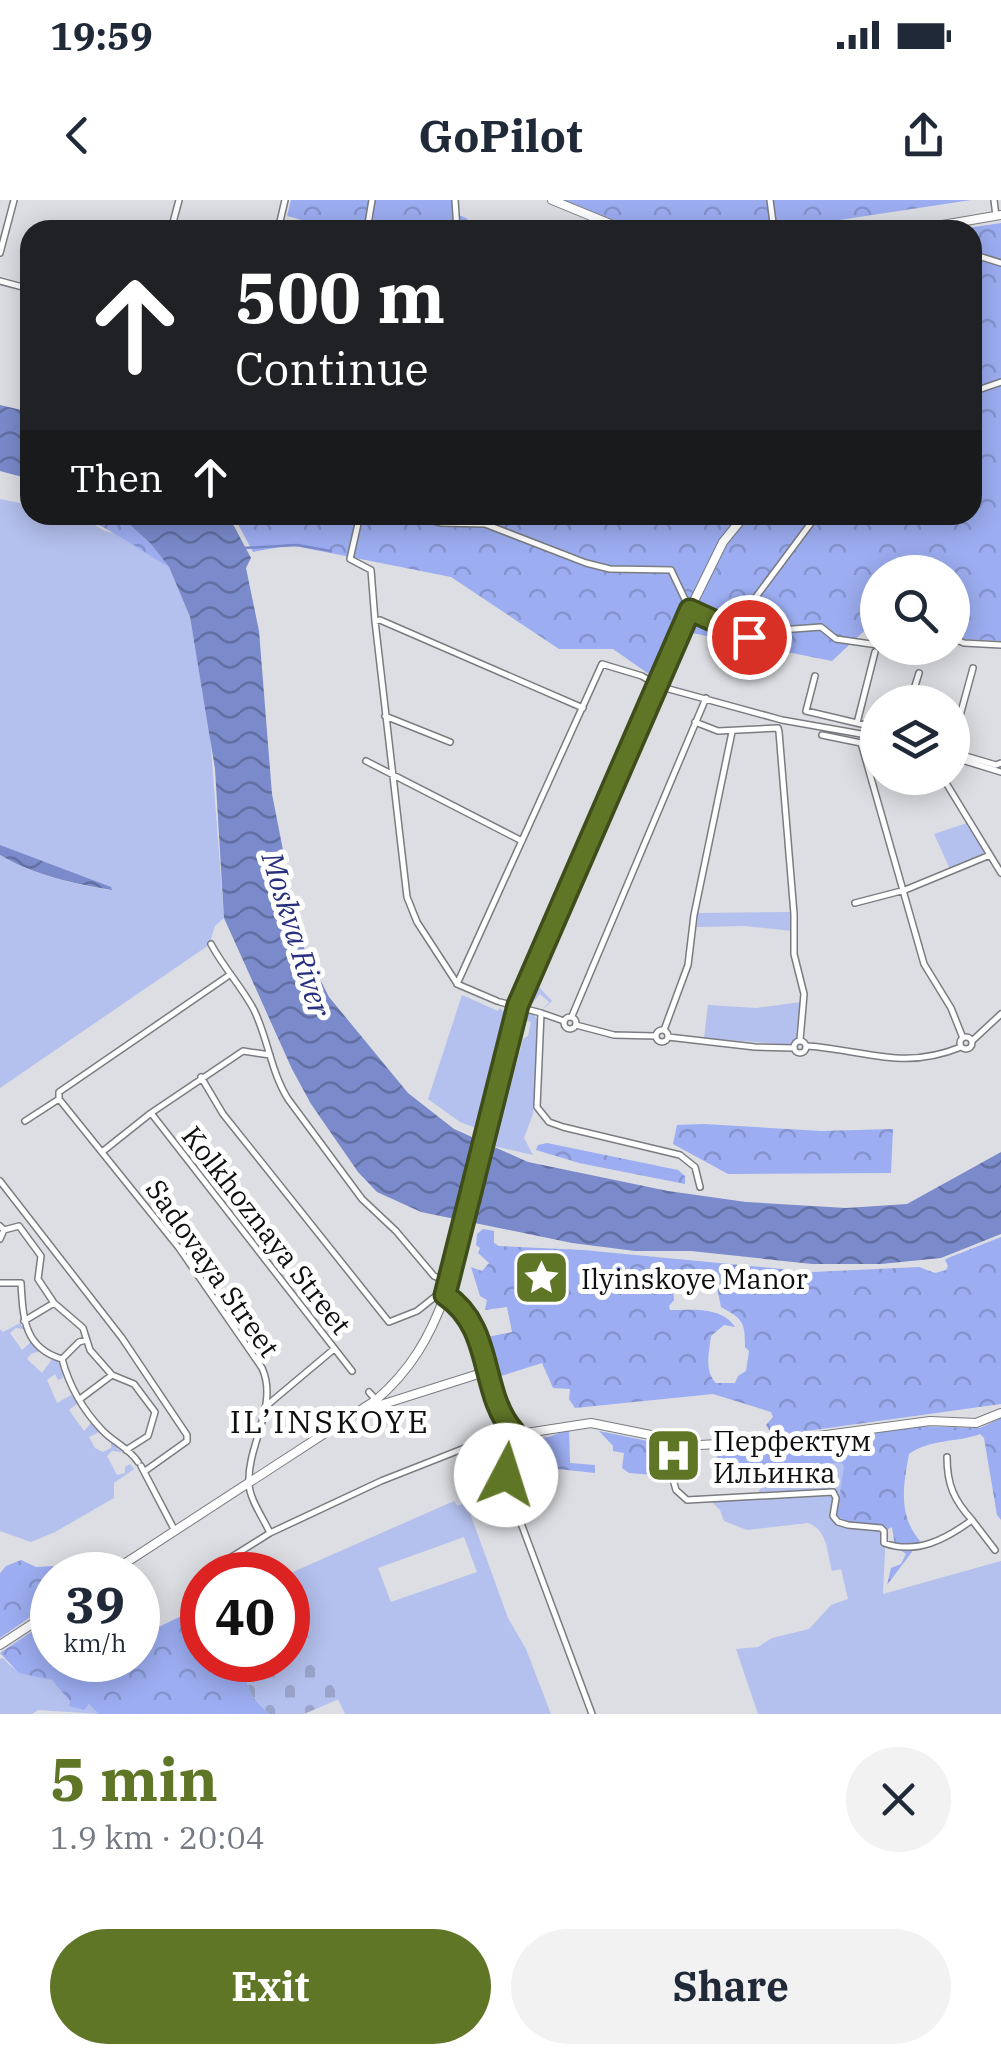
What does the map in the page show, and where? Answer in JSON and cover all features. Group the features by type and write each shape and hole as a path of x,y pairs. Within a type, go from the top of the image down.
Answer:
{"main road":[{"path":"552,200 601,220"},
{"path":"360,1412 372,1396 406,1370 421,1350 446,1289 518,1005 690,610 723,542 737,525"},
{"path":"446,1289 476,1332 512,1435 592,1423 700,1445 790,1440 930,1420 983,1422 1001,1414"},
{"path":"143,1552 360,1412 488,1371"},
{"path":"0,1645 30,1625"}],"street":[{"path":"0,253 14,200"},
{"path":"994,200 998,216"},
{"path":"358,525 350,559 371,570 408,905 457,984 564,1021 569,1029 576,1024"},
{"path":"488,525 586,563 670,570 690,610 736,632 756,638 780,630 821,627 836,639 860,644"},
{"path":"736,632 742,617 810,525"},
{"path":"375,621 582,708"},
{"path":"970,643 1001,645"},
{"path":"457,984 602,664 642,676 658,686 802,724 860,734"},
{"path":"857,723 872,665"},
{"path":"969,685 973,668"},
{"path":"915,685 919,673"},
{"path":"802,724 815,676"},
{"path":"564,1021 572,1016 706,698"},
{"path":"806,711 860,724"},
{"path":"386,716 450,742"},
{"path":"695,722 718,732 778,728 780,732 794,954 804,994 800,1040 794,1048"},
{"path":"572,1016 576,1024 614,1035 655,1036 660,1042 666,1033 688,965 694,916 732,732"},
{"path":"822,735 860,743"},
{"path":"970,757 1001,763"},
{"path":"970,759 1001,772"},
{"path":"366,761 522,841"},
{"path":"877,795 924,964 951,1008 963,1038 961,1046"},
{"path":"953,795 1001,873"},
{"path":"855,904 905,890 990,855"},
{"path":"201,1078 223,1114 389,1322 416,1311 446,1289 396,1231 362,1199 282,1088 252,1008 211,944"},
{"path":"25,1121 58,1099 60,1092 228,976"},
{"path":"541,1014 537,1107 541,1114 563,1127 680,1155 695,1167 700,1187"},
{"path":"800,1040 807,1046 901,1060 932,1057 961,1046 970,1048 972,1041 1001,1014"},
{"path":"655,1036 657,1032 666,1033 755,1047 794,1048 802,1053 807,1046"},
{"path":"963,1038 972,1041"},
{"path":"102,1152 242,1051 270,1055"},
{"name":"Sadovaya Street","path":"58,1099 179,1248 262,1368 265,1407 248,1482"},
{"name":"Kolkhoznaya Street","path":"152,1113 352,1371"},
{"path":"0,1182 122,1338 186,1435 187,1441 142,1466"},
{"path":"0,1239 2,1228 19,1226 41,1256 38,1279 54,1303 82,1328 90,1350 112,1375 134,1384 155,1412 148,1436 126,1450"},
{"path":"0,1283 21,1284 38,1279"},
{"path":"21,1284 24,1321 46,1354 62,1359"},
{"path":"24,1321 54,1303"},
{"path":"62,1359 78,1342 86,1340"},
{"path":"265,1407 334,1349"},
{"path":"62,1359 69,1384 102,1430 142,1466 176,1531"},
{"path":"80,1399 112,1375"},
{"path":"240,1552 270,1533 423,1464 480,1442 512,1435 506,1470 509,1490 592,1714"},
{"path":"664,1440 657,1475 672,1476 676,1490 688,1500 833,1492 833,1516 838,1522 880,1528 884,1544 893,1546 924,1546 950,1537 972,1520"},
{"path":"947,1457 950,1490 956,1503 995,1550"},
{"path":"248,1482 270,1533"}],"green space":[{"path":"291,200 454,200 459,203 459,215 468,219 302,220 287,216"},
{"path":"564,200 971,200 840,220 613,220"},
{"path":"1001,223 1001,641 970,639 970,555 860,555 860,635 832,661 687,632 695,608 687,603 653,677 613,649 559,649 451,577 290,545 253,552 238,525 982,525 982,226"},
{"path":"0,499 20,503 20,525 95,525 126,537 169,567 190,617 210,735 224,918 215,926 209,945 0,1088 0,855 54,878 111,890 0,845"},
{"path":"97,525 130,525 169,567"},
{"path":"665,691 538,986 552,1001 542,1010 549,1002 540,994 529,1007 525,1000"},
{"path":"967,823 986,853 950,869 934,834"},
{"path":"792,912 792,931 745,926 697,927 698,913"},
{"path":"462,995 498,1011 500,1008 508,1017 500,1051 494,1059 498,1061 483,1131 460,1122 428,1099"},
{"path":"801,1002 798,1037 792,1045 704,1038 708,1005 756,1008"},
{"path":"527,1013 534,1014 538,1021 533,1114 524,1138 533,1155 489,1145 492,1126 499,1128 523,1039 528,1036 531,1022 521,1019"},
{"path":"677,1125 821,1131 893,1129 891,1173 728,1174 673,1144"},
{"path":"547,1143 678,1170 685,1176 685,1184 579,1163 536,1150 538,1145"},
{"path":"483,1229 494,1231 494,1243 499,1246 813,1272 919,1267 935,1273 946,1270 948,1258 1001,1237 1001,1404 785,1434 769,1430 766,1425 773,1417 771,1412 713,1394 575,1408 569,1399 570,1389 553,1388 542,1363 501,1376 487,1337 512,1332 507,1307 485,1310 487,1300 480,1296 471,1267 482,1271 489,1263 478,1253 477,1234","holes":["680,1280 716,1283 721,1307 741,1322 749,1351 746,1371 735,1383 716,1383 709,1367 711,1336 724,1325 735,1327 714,1312 670,1310 669,1306"]},
{"path":"20,1323 24,1329 16,1328 10,1333 22,1350 32,1341 40,1351 27,1359 42,1373 52,1359 61,1361 65,1377 62,1375 58,1380 55,1374 47,1380 57,1403 71,1395 78,1403 69,1410 84,1431 92,1422 99,1432 89,1437 95,1448 103,1452 111,1448 111,1442 122,1452 112,1451 107,1456 117,1475 125,1473 130,1464 134,1469 114,1483 114,1498 31,1542 0,1531 0,1329 3,1332"},
{"path":"1001,1418 1001,1520 980,1434 917,1449 909,1454 904,1500 908,1521 920,1541 887,1585 891,1568 901,1564 906,1554 895,1546 892,1527 886,1530 845,1521 837,1515 844,1466 840,1462 780,1477 775,1465 732,1468 730,1464 718,1464 716,1448 792,1443 914,1426 980,1428"},
{"path":"569,1429 570,1463 595,1465 595,1473 548,1468 544,1483 537,1483 536,1506 522,1507 511,1480 512,1455 526,1455 528,1439 549,1437"},
{"path":"599,1431 658,1443 651,1458 654,1475 629,1473 622,1468 624,1453 613,1451"},
{"path":"840,1462 858,1523 886,1530 883,1594 1001,1561 1001,1714 758,1714 736,1649 758,1647 772,1638 809,1629 831,1605 848,1599 841,1569 832,1571 826,1543 815,1526 808,1523 747,1530 724,1521 711,1501 755,1497 763,1485 775,1483 780,1477"},
{"path":"454,1501 458,1506 466,1502 508,1618 526,1649 551,1714 345,1714 310,1640 310,1564","holes":["464,1537 477,1572 391,1602 378,1568"]},
{"path":"21,1560 30,1564 30,1617 0,1638 0,1573"},
{"path":"180,1617 180,1682 247,1682 251,1695 269,1714 99,1714 89,1704 84,1710 69,1706 70,1701 54,1682 160,1682 160,1626"},
{"path":"30,1633 30,1675 19,1673 0,1653"},
{"path":"310,1639 339,1699 304,1714 269,1714 251,1695 247,1682 310,1682"},
{"path":"0,1659 30,1674 30,1682 54,1682 69,1698 85,1706 90,1704 99,1714 38,1710 32,1714 0,1714"}],"water":[{"path":"0,405 20,410 20,476 0,471"},
{"name":"Moskva River","path":"130,525 233,525 251,558 246,568 259,631 272,794 301,942 329,997 408,1093 454,1129 528,1162 668,1191 746,1202 846,1208 907,1204 1001,1152 1001,1234 941,1258 881,1264 812,1264 572,1243 421,1212 377,1192 358,1172 311,1104 224,918 215,769 190,617 169,567"},
{"path":"0,845 112,890 69,882 27,868 0,855"}],"waterway":[{"path":"243,548 297,545 331,551"}],"place":[{"name":"Ilyinskoye Manor","path":"542,1278"},
{"name":"Перфектум Ильинка","path":"674,1456"}],"district":[{"name":"IL’INSKOYE","path":"330,1421"}],"route":[{"path":"506,1475 509,1439 514,1432 502,1412 480,1338 445,1295 518,1005 690,610 700,618 749,637"}]}
